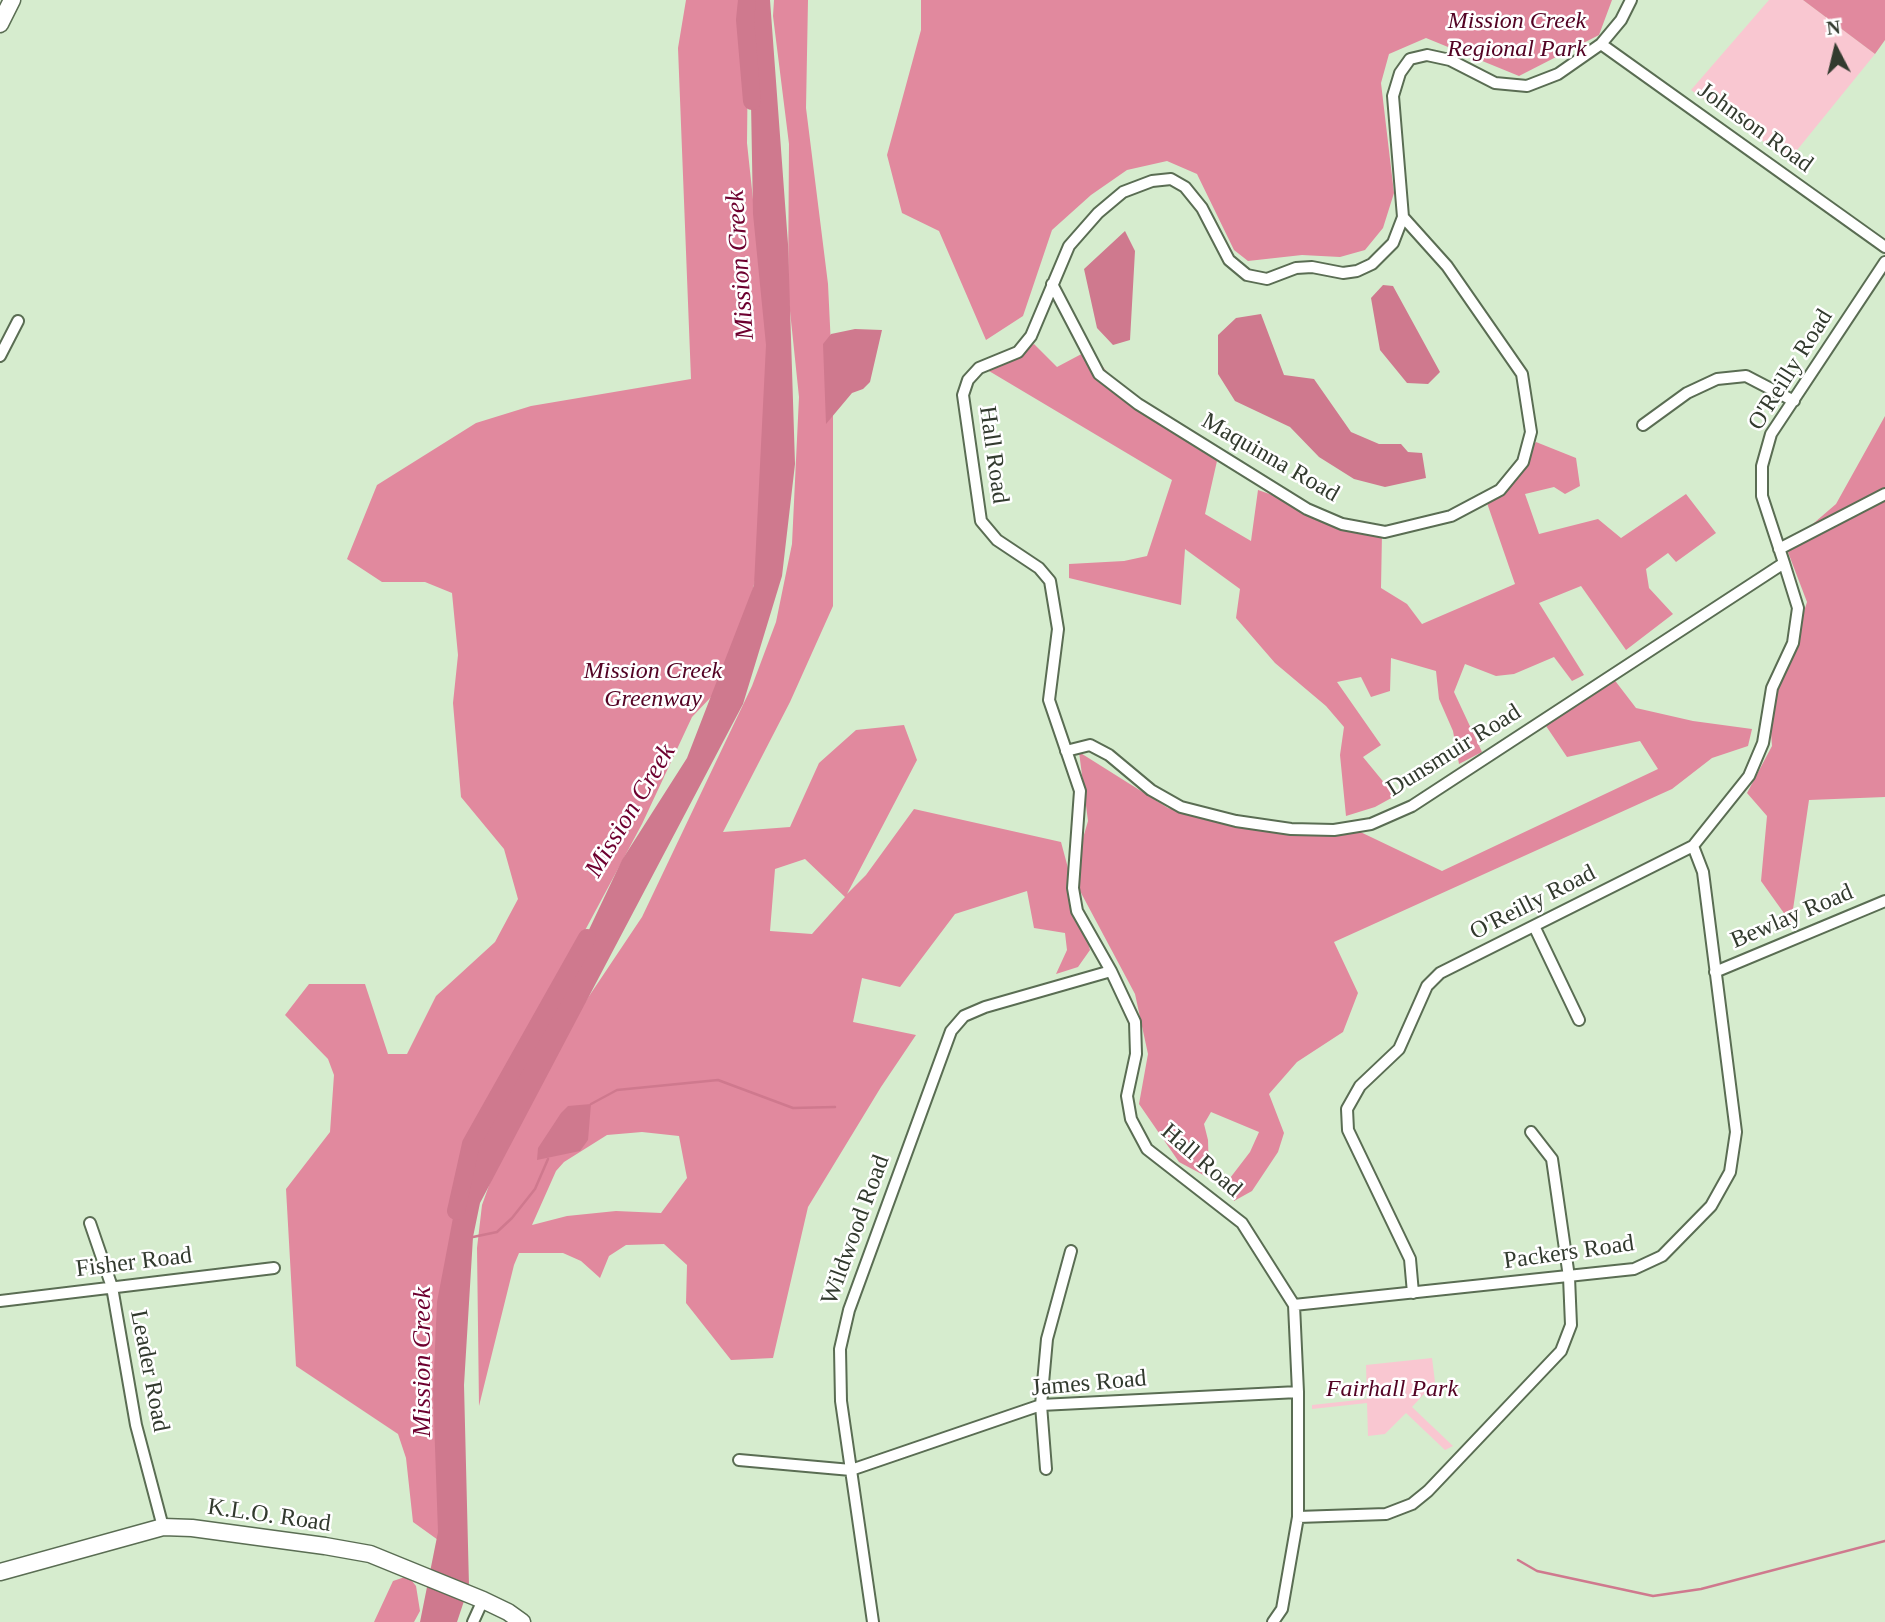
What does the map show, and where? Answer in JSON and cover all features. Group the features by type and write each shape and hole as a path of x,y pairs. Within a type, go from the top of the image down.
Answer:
{"main road":[{"path":"0,24 12,0"},
{"name":"K.L.O. Road","path":"0,1572 163,1527 192,1528 370,1554 484,1600 509,1612 522,1622"}],"street":[{"path":"1403,217 1393,96 1400,73 1410,59 1427,55 1450,60 1495,83 1527,86 1558,74 1601,44 1621,20 1631,0"},
{"name":"Johnson Road","path":"1601,44 1885,247"},
{"name":"Hall Road","path":"1272,1622 1282,1609 1298,1517 1298,1392 1294,1306 1242,1223 1147,1149 1131,1119 1127,1096 1136,1054 1135,1022 1111,971 1077,911 1073,888 1080,791 1049,700 1058,629 1050,582 1039,568 997,540 981,521 963,395 968,380 979,368 1018,352 1031,336 1069,246 1098,214 1123,192 1152,181 1171,179 1185,187 1202,208 1228,260 1247,275 1267,279 1304,267 1343,273 1357,271 1372,264 1393,243 1403,217"},
{"name":"Maquinna Road","path":"1052,284 1099,374 1138,404 1307,509 1342,524 1385,532 1451,516 1500,490 1523,462 1531,432 1522,373 1447,266 1403,217"},
{"name":"O'Reilly Road","path":"1779,549 1762,496 1762,466 1771,435 1885,262"},
{"path":"0,356 18,321"},
{"path":"1643,425 1687,393 1717,379 1746,376 1794,401"},
{"path":"1784,563 1779,549 1885,494"},
{"name":"O'Reilly Road","path":"1413,1293 1410,1259 1348,1130 1347,1109 1360,1086 1399,1049 1427,986 1440,973 1693,846 1749,776 1763,743 1772,688 1793,643 1798,608 1784,563"},
{"name":"Dunsmuir Road","path":"1066,751 1090,745 1109,755 1151,790 1181,807 1236,821 1291,829 1324,830 1371,824 1412,806 1784,563"},
{"name":"Packers Road","path":"1294,1306 1634,1269 1662,1256 1711,1206 1730,1172 1736,1132 1703,872 1693,846"},
{"name":"Bewlay Road","path":"1715,972 1885,901"},
{"path":"1534,926 1578,1020"},
{"name":"Wildwood Road","path":"873,1622 841,1388 840,1349 849,1310 951,1031 964,1016 985,1007 1111,971"},
{"path":"1298,1517 1386,1514 1412,1504 1428,1491 1561,1351 1571,1325 1569,1277 1552,1159 1531,1132"},
{"name":"Leader Road","path":"90,1223 111,1287 136,1425 163,1527"},
{"path":"1046,1469 1041,1405 1047,1339 1071,1251"},
{"name":"Fisher Road","path":"0,1301 274,1268"},
{"name":"James Road","path":"851,1470 1041,1405 1298,1392"},
{"path":"739,1460 851,1470"},
{"path":"473,1622 484,1600"}],"green space":[{"name":"Mission Creek Greenway","path":"686,0 744,0 748,46 747,143 778,434 771,517 731,676 692,717 642,824 499,1091 468,1184 452,1550 413,1522 406,1458 398,1434 296,1366 286,1189 330,1132 334,1075 328,1059 285,1015 309,984 365,984 388,1054 407,1054 436,996 495,942 518,899 504,849 461,797 453,703 458,655 452,593 425,582 382,582 347,559 377,485 476,423 531,406 691,379 678,48"},
{"path":"774,0 808,0 806,108 828,284 833,388 833,606 790,702 723,832 790,827 819,763 856,730 904,725 917,760 847,894 866,875 914,809 1061,842 1090,950 1078,967 1056,974 1067,950 1065,933 1034,928 1027,891 955,914 900,987 862,978 853,1022 916,1035 808,1207 773,1358 731,1360 686,1303 687,1265 664,1244 626,1245 609,1256 600,1278 581,1261 563,1253 519,1253 479,1406 477,1248 482,1205 497,1163 553,1050 642,917 752,686 776,622 792,544 799,397 788,292 789,144 773,16","holes":["805,859 845,897 812,934 770,931 775,869","642,1132 679,1136 687,1178 661,1213 616,1211 567,1216 532,1225 556,1171 564,1162 607,1135"]},
{"name":"Mission Creek Regional Park","path":"921,0 1612,0 1599,35 1519,76 1426,38 1389,54 1381,83 1394,193 1383,228 1365,250 1340,257 1302,255 1248,261 1234,250 1197,174 1167,161 1127,170 1091,195 1052,230 1023,316 986,340 939,231 902,213 887,155 921,30"},
{"path":"1769,0 1803,0 1875,54 1789,160 1691,90"},
{"path":"1803,0 1885,0 1885,40 1875,54"},
{"path":"1034,344 1057,367 1089,350 1141,413 1217,461 1205,514 1251,541 1258,490 1382,533 1381,588 1407,604 1422,624 1515,584 1487,503 1536,442 1576,458 1580,486 1565,494 1554,487 1525,494 1539,534 1598,519 1621,538 1686,494 1716,533 1676,562 1668,553 1646,569 1649,588 1673,614 1626,650 1581,586 1539,603 1584,675 1572,681 1554,657 1514,674 1496,676 1465,664 1454,692 1482,752 1459,764 1453,731 1439,699 1436,671 1391,658 1390,691 1371,697 1361,677 1337,682 1381,745 1363,757 1395,796 1375,807 1346,816 1340,755 1344,727 1326,706 1275,663 1236,618 1240,589 1185,549 1181,605 1069,578 1069,564 1124,561 1147,556 1172,480 989,371"},
{"path":"1885,416 1885,797 1809,800 1791,923 1761,881 1767,816 1747,793 1772,746 1769,706 1788,662 1807,602 1786,547 1836,504"},
{"path":"1613,678 1636,708 1693,721 1752,729 1748,746 1712,758 1672,789 1334,942 1358,993 1343,1032 1297,1062 1269,1094 1284,1133 1278,1152 1252,1191 1234,1201 1227,1182 1250,1152 1259,1132 1211,1112 1204,1124 1208,1140 1209,1178 1179,1162 1139,1104 1148,1054 1135,994 1072,876 1088,821 1079,752 1168,808 1277,833 1352,828 1442,871 1658,769 1640,741 1567,757 1544,723"},
{"name":"Fairhall Park","path":"1432,1358 1435,1382 1412,1407 1453,1446 1445,1450 1406,1413 1385,1434 1368,1436 1367,1403 1312,1409 1312,1405 1367,1399 1366,1365"},
{"path":"408,1576 416,1586 420,1611 414,1622 374,1622 393,1581"}],"shaded area":[{"name":"Mission Creek","path":"752,0 770,0 788,244 795,464 782,576 743,704 480,1203 473,1237 464,1385 469,1586 457,1622 420,1622 438,1532 433,1391 437,1302 456,1202 495,1106 549,1014 622,860 687,758 754,585 766,345 753,214 750,47"},
{"path":"1125,231 1135,251 1130,340 1113,345 1097,328 1084,269"},
{"path":"1383,285 1393,286 1440,372 1428,384 1407,383 1380,350 1371,298"},
{"path":"1261,314 1284,375 1314,379 1351,432 1379,444 1401,444 1408,452 1422,453 1426,478 1385,487 1354,479 1319,457 1290,427 1235,401 1218,374 1218,335 1236,318"},
{"path":"855,329 882,330 870,382 863,389 852,393 826,424 823,344 831,334"},
{"path":"591,1104 588,1140 580,1151 537,1160 538,1148 561,1113 568,1106"}],"waterway":[{"name":"Mission Creek","path":"747,0 745,20 752,101"},
{"name":"Mission Creek","path":"456,1211 471,1144 587,938"},
{"path":"591,1104 617,1090 718,1080 793,1108 835,1107"},
{"path":"473,1237 497,1232 512,1218 535,1189 548,1159"},
{"path":"1518,1560 1537,1571 1653,1596 1701,1589 1885,1541"}]}
